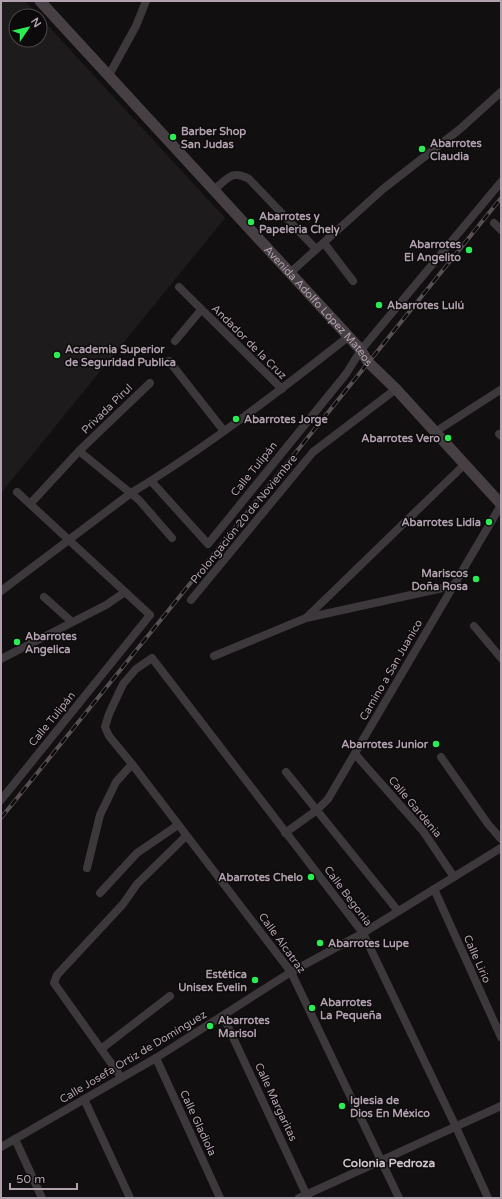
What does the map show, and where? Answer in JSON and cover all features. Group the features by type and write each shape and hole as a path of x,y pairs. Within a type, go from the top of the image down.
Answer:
{"street":[{"name":"Avenida Adolfo López Mateos","path":"40,1 348,336 368,362 396,389 501,504"},
{"path":"109,75 136,26 146,1"},
{"path":"290,273 382,189 460,129 501,92"},
{"path":"214,190 233,174 241,174 249,179 316,249"},
{"name":"Calle Tulipán","path":"151,481 208,544 346,374 360,350 501,182"},
{"path":"494,223 501,230"},
{"path":"324,243 353,281"},
{"name":"Andador de la Cruz","path":"178,287 282,389"},
{"name":"Andador de la Cruz","path":"175,341 201,310"},
{"path":"1,591 131,493 224,431 282,389 348,336"},
{"path":"168,361 224,431"},
{"name":"Privada Pirul","path":"30,504 79,451 150,383"},
{"name":"Prolongación 20 de Noviembre","path":"191,600 313,452 396,389"},
{"path":"435,432 500,390"},
{"name":"Privada Pirul","path":"79,451 139,500 172,538"},
{"path":"306,618 465,464"},
{"path":"1,659 106,605 125,592 68,541 17,492"},
{"name":"Camino a San Juanico","path":"285,833 317,810 328,799 501,504"},
{"path":"214,656 306,618 452,586"},
{"name":"Calle Tulipán","path":"1,800 150,615 125,592"},
{"path":"44,597 72,622"},
{"path":"474,626 501,658"},
{"name":"Calle Alcatraz","path":"152,658 136,670 123,684 109,714 105,727 109,736 292,972 399,1198"},
{"name":"Calle Begonia","path":"152,658 362,933 456,1127 488,1198"},
{"name":"Calle Gardenia","path":"355,754 423,831 454,877"},
{"path":"441,757 488,824 501,839"},
{"path":"87,868 100,815 116,782 132,764"},
{"path":"286,772 398,911"},
{"path":"100,893 136,853 178,825"},
{"path":"122,1077 54,983 57,975 123,904 138,884 186,836"},
{"name":"Calle Josefa Ortiz de Domínguez","path":"1,1147 156,1058 292,972 362,933 501,848"},
{"name":"Calle Lirio","path":"434,889 501,1038"},
{"path":"101,1049 170,996"},
{"name":"Calle Margaritas","path":"223,1016 305,1197"},
{"name":"Calle Gladiola","path":"156,1058 220,1198"},
{"path":"84,1099 130,1198"},
{"path":"305,1197 501,1106"},
{"path":"15,1139 42,1198"}],"shaded area":[{"name":"Academia Superior de Seguridad Publica","path":"1,1 25,1 32,8 8,8 8,48 48,48 48,26 225,218 1,493"}],"railway":[{"path":"1,818 501,198"}],"place":[{"name":"Barber Shop San Judas","path":"173,137"},
{"name":"Abarrotes Claudia","path":"422,149"},
{"name":"Abarrotes y Papeleria Chely","path":"251,222"},
{"name":"Abarrotes El Angelito","path":"469,250"},
{"name":"Abarrotes Lulú","path":"379,305"},
{"name":"Academia Superior de Seguridad Publica","path":"57,355"},
{"name":"Abarrotes Jorge","path":"236,419"},
{"name":"Abarrotes Vero","path":"448,438"},
{"name":"Abarrotes Lidia","path":"489,522"},
{"name":"Mariscos Doña Rosa","path":"476,579"},
{"name":"Abarrotes Angelica","path":"17,642"},
{"name":"Abarrotes Junior","path":"436,744"},
{"name":"Abarrotes Chelo","path":"311,877"},
{"name":"Abarrotes Lupe","path":"320,943"},
{"name":"Estética Unisex Evelin","path":"255,980"},
{"name":"Abarrotes La Pequeña","path":"312,1008"},
{"name":"Abarrotes Marisol","path":"210,1026"},
{"name":"Iglesia de Dios En México","path":"342,1106"}],"district":[{"name":"Colonia Pedroza","path":"389,1163"}]}
